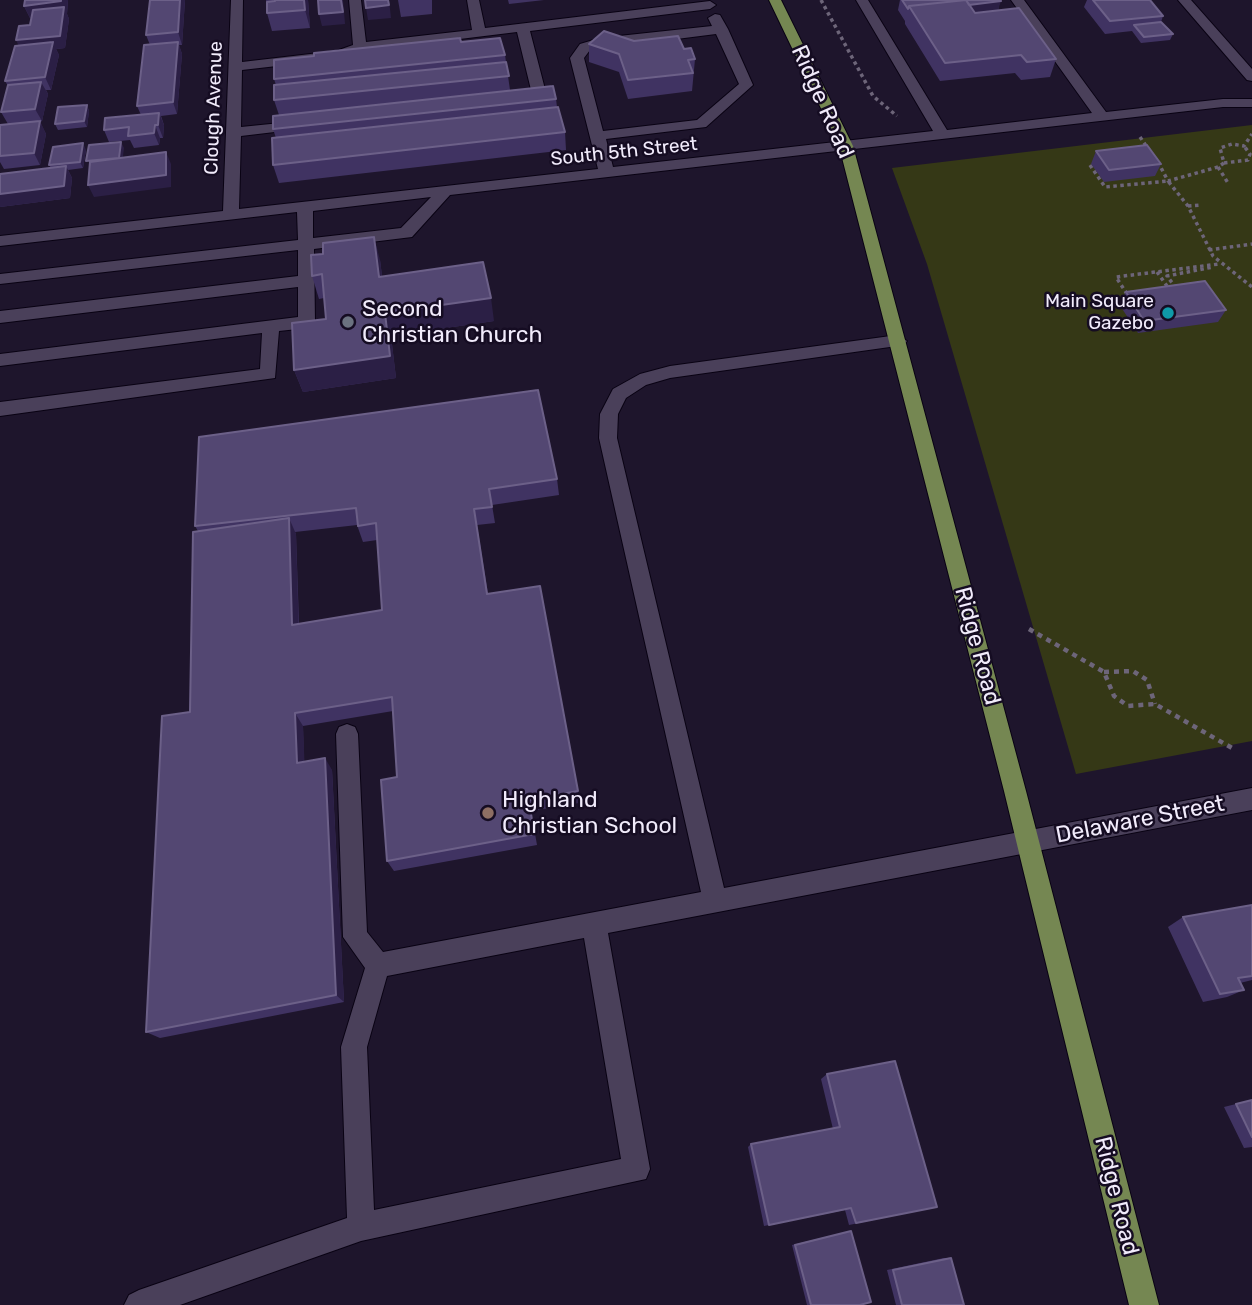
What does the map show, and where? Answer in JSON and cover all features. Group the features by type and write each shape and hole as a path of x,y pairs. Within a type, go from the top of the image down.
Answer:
{"main road":[{"name":"Ridge Road","path":"775,0 846,146 1028,842 1144,1305"}],"street":[{"name":"Clough Avenue","path":"231,216 237,0"},
{"path":"355,0 360,47"},
{"path":"473,0 479,32"},
{"path":"593,0 599,18"},
{"path":"862,0 943,136"},
{"path":"1017,0 1102,117"},
{"path":"1184,0 1252,77"},
{"path":"235,60 338,55 360,47 709,2 746,85 701,124 597,136"},
{"path":"513,100 540,97 522,27"},
{"path":"607,173 577,58 585,47 600,42 721,29"},
{"name":"South 5th Street","path":"0,242 56,254 231,216 1102,117 1252,103"},
{"path":"233,132 313,123"},
{"path":"0,279 56,254 306,244 406,233 444,192"},
{"path":"0,360 307,322 305,208"},
{"path":"0,317 306,281"},
{"path":"0,409 269,374 271,326"},
{"path":"715,900 608,438 609,414 619,394 640,380 670,372 898,341"},
{"path":"347,734 355,937 378,965 354,1047 361,1227"},
{"name":"Delaware Street","path":"378,965 1252,799"},
{"path":"139,1305 361,1227 636,1169 594,924"}],"path":[{"path":"821,0 873,96 897,116"},
{"path":"1244,146 1252,134"},
{"path":"1140,137 1166,172 1168,181 1188,206 1209,250 1220,264 1252,287"},
{"path":"1224,163 1219,151 1222,146 1244,146"},
{"path":"1090,165 1105,187 1168,181 1224,163 1248,160 1250,154 1244,146"},
{"path":"1217,167 1228,183"},
{"path":"1188,206 1200,205"},
{"path":"1209,250 1252,244"},
{"path":"1132,302 1116,277 1220,264"},
{"path":"1181,296 1167,276 1200,272 1220,264"},
{"path":"1157,272 1167,286"},
{"path":"1029,629 1104,672 1133,671 1147,680 1155,704"},
{"path":"1104,672 1114,696 1128,706 1155,704 1232,748"}],"green space":[{"path":"1252,125 1252,741 1076,774 927,264 892,168"}],"building":[{"path":"25,0 61,0 61,1 24,6"},
{"path":"150,0 180,0 178,32 146,35"},
{"path":"304,0 305,10 267,13 267,2"},
{"path":"318,0 341,0 343,12 319,14"},
{"path":"365,0 388,0 389,5 366,8"},
{"path":"902,0 966,0 909,6 908,9"},
{"path":"966,0 1000,0 1001,1 969,5"},
{"path":"966,0 975,13 1019,8 1056,59 1027,62 1021,55 945,63 909,6"},
{"path":"1093,0 1150,0 1163,16 1110,21"},
{"path":"64,7 60,36 16,40 19,26 30,25 33,10"},
{"path":"1161,22 1173,34 1144,37 1134,25"},
{"path":"604,31 634,41 678,36 684,49 691,48 695,59 688,60 693,73 628,80 619,54 589,44"},
{"path":"460,38 461,42 500,38 505,55 274,79 274,60 314,56 314,53"},
{"path":"53,42 45,77 5,81 15,46"},
{"path":"178,42 173,102 137,106 144,45"},
{"path":"506,62 509,76 274,100 274,85"},
{"path":"41,82 35,109 1,112 8,85"},
{"path":"553,86 556,99 273,129 273,116"},
{"path":"87,105 84,121 55,124 58,107"},
{"path":"558,107 565,132 273,165 272,138"},
{"path":"159,113 154,133 128,136 129,127 104,130 105,118"},
{"path":"40,121 34,153 0,156 0,125"},
{"path":"121,142 119,158 86,161 89,145"},
{"path":"83,143 80,162 49,165 53,147"},
{"path":"1147,145 1161,164 1109,170 1096,151"},
{"path":"166,152 166,175 88,185 90,162"},
{"path":"66,166 64,186 0,194 0,174"},
{"path":"374,237 379,277 483,262 491,298 385,313 390,356 294,370 292,323 326,319 322,274 312,276 311,255 323,254 323,243"},
{"path":"1205,281 1226,310 1144,321 1126,292"},
{"name":"Highland Christian School","path":"538,390 557,479 489,489 492,507 474,509 487,594 540,586 578,791 529,800 534,834 387,861 381,780 397,777 392,697 295,713 297,763 325,758 336,995 146,1032 162,716 190,712 193,532 289,518 292,625 382,610 376,523 358,526 356,508 195,526 199,437"},
{"path":"1252,905 1252,976 1238,978 1244,990 1220,994 1183,917"},
{"path":"895,1061 937,1207 856,1223 851,1208 769,1225 751,1144 840,1127 827,1074"},
{"path":"1252,1100 1252,1137 1236,1104"},
{"path":"851,1231 871,1302 860,1305 811,1305 795,1245"},
{"path":"951,1258 964,1305 902,1305 893,1270"}],"place":[{"name":"Main Square Gazebo","path":"1168,313"},
{"name":"Second Christian Church","path":"348,322"},
{"name":"Highland Christian School","path":"488,813"}]}
